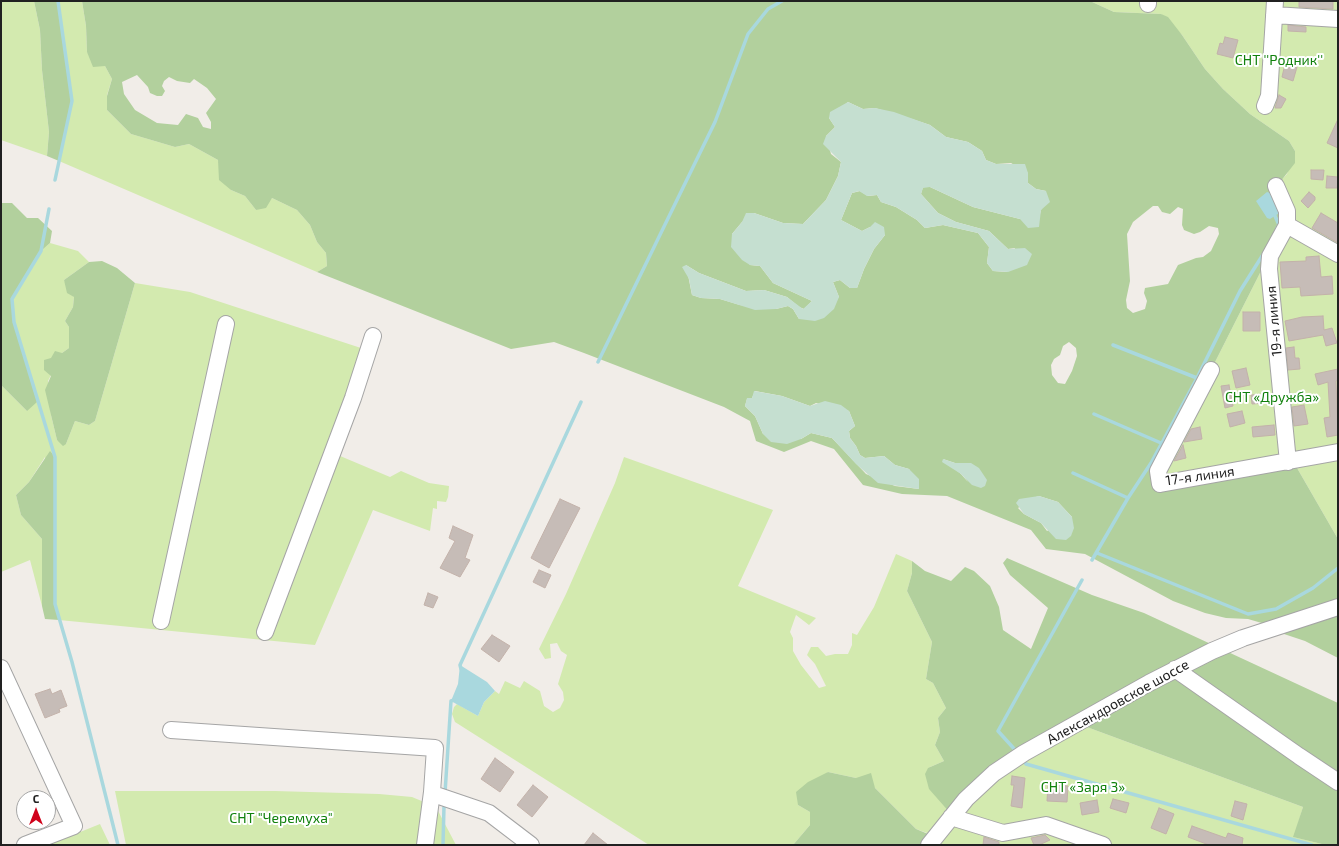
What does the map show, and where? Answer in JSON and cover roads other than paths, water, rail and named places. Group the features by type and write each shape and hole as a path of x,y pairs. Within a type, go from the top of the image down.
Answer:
{"street":[{"path":"1265,106 1269,96 1270,47 1274,8 1338,18"},
{"path":"1276,186 1287,210 1287,225 1338,254"},
{"name":"19-я линия","path":"1287,225 1270,256 1269,269 1288,462"},
{"path":"161,621 226,324"},
{"path":"265,632 353,398 373,336"},
{"name":"17-я линия","path":"1211,370 1158,471 1157,487 1338,452"},
{"name":"Александровское шоссе","path":"929,845 966,799 994,773 1020,756 1175,669 1244,638 1338,607"},
{"path":"1,668 74,826 25,845"},
{"path":"1175,669 1338,782"},
{"path":"171,730 435,748 425,845"},
{"path":"436,795 489,813 531,845"},
{"path":"951,816 1007,839 1046,825 1104,845"}],"water":[{"path":"1267,192 1270,193 1281,209 1281,212 1270,219 1267,218 1256,201"},
{"path":"460,665 487,682 495,691 484,702 478,716 451,701 458,684"}],"waterway":[{"path":"55,180 72,101 58,1"},
{"path":"598,362 715,122 748,34 768,9 782,1"},
{"path":"49,209 41,251 12,299 14,322 55,457 55,604 72,662 118,845"},
{"path":"1275,216 1279,225 1277,228"},
{"path":"1092,560 1128,498 1151,463 1197,378 1240,291 1264,253"},
{"path":"1113,345 1197,378"},
{"path":"461,669 460,665 581,402"},
{"path":"1094,414 1161,443"},
{"path":"1073,473 1128,498"},
{"path":"1097,553 1248,614 1276,609 1313,588 1338,568"},
{"path":"1017,752 998,731 1082,580"},
{"path":"445,793 451,701 454,700"},
{"path":"1022,758 1026,764 1312,845"},
{"path":"443,845 444,806"}],"park label":[{"name":"СНТ ''Родник''","path":"1279,60"},
{"name":"СНТ «Дружба»","path":"1272,397"},
{"name":"СНТ «Заря 3»","path":"1083,787"},
{"name":"СНТ \"Черемуха\"","path":"281,818"}]}
